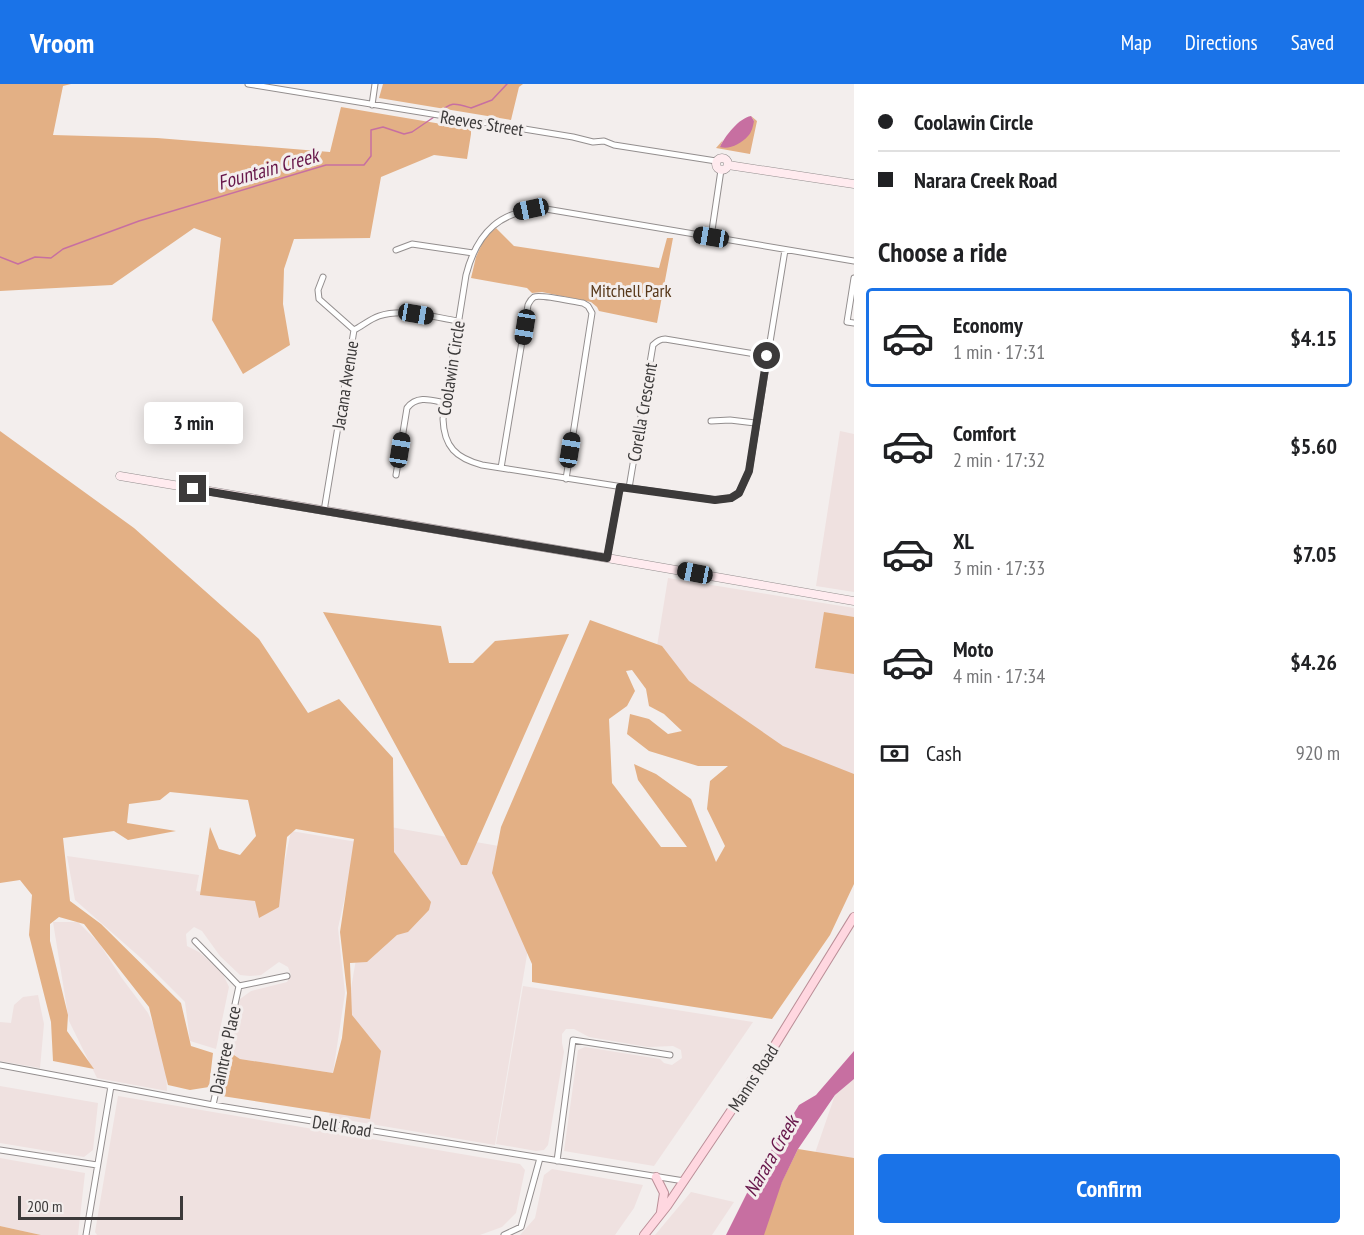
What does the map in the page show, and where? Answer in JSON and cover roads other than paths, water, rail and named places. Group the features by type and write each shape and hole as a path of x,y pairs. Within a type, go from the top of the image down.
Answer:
{"main road":[{"name":"Manns Road","path":"644,1235 660,1216 770,1053 854,917"},
{"path":"656,1177 664,1193 660,1216"}],"street":[{"name":"Reeves Street","path":"248,84 716,161"},
{"path":"372,105 375,84"},
{"path":"723,157 728,161 728,165 725,170 721,170 716,166 716,161 723,157"},
{"path":"728,165 854,184"},
{"path":"711,237 721,170"},
{"name":"Coolawin Circle","path":"785,250 749,471 739,493 731,498 715,500 501,468 471,462 454,452 448,444 443,419 466,275 473,253 484,235 502,218 516,212 546,209 854,261"},
{"path":"396,250 412,243 473,253"},
{"path":"322,277 318,290 319,299 354,330"},
{"path":"854,278 847,322 854,323"},
{"path":"501,468 528,305 533,298 542,297 583,303 592,313 566,479"},
{"name":"Jacana Avenue","path":"324,511 354,330 376,317 392,313 416,314 458,321"},
{"name":"Corella Crescent","path":"629,488 653,345 656,342 665,339 767,356"},
{"path":"396,475 407,408 417,400 426,399 445,403"},
{"path":"711,421 730,420 755,423"},
{"path":"120,476 854,601"},
{"path":"607,558 620,487"},
{"name":"Daintree Place","path":"195,940 239,986 213,1105"},
{"path":"239,986 287,976"},
{"path":"557,1161 573,1040 670,1055"},
{"name":"Dell Road","path":"0,1065 213,1105 684,1181"},
{"path":"86,1235 111,1086"},
{"path":"0,1150 97,1165"},
{"path":"504,1235 521,1227 540,1158"}],"water":[{"path":"751,116 754,121 753,127 745,139 731,147 720,147 733,128 746,117"},
{"name":"Narara Creek","path":"854,1051 854,1079 835,1095 798,1149 782,1182 764,1235 726,1235 756,1175 799,1105 816,1095"}],"waterway":[{"name":"Fountain Creek","path":"438,114 450,105 457,104 471,108 492,100 507,84"},
{"name":"Fountain Creek","path":"0,257 18,264 35,257 51,258 63,249 139,221 326,165 364,165 371,156 371,130 383,127 404,134 412,132 434,117"}],"park label":[{"name":"Mitchell Park","path":"631,290"}]}
